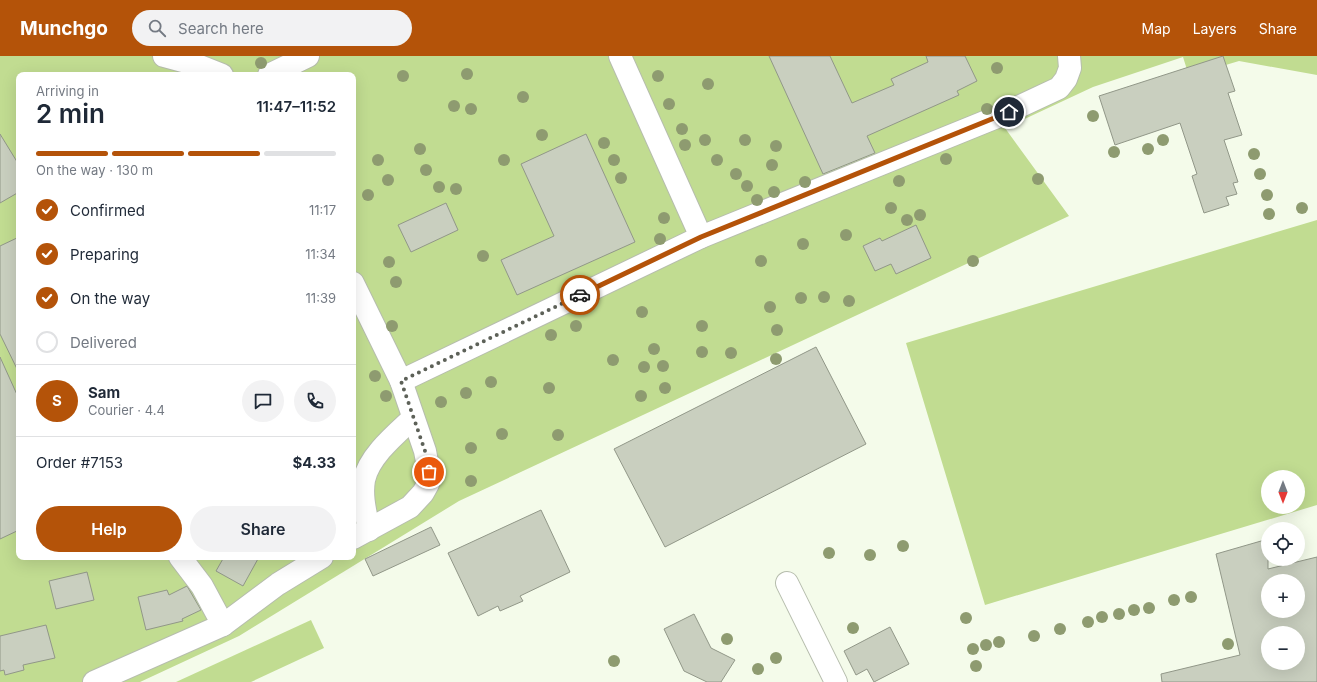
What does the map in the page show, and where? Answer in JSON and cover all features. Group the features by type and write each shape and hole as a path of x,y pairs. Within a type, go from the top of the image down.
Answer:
{"street":[{"path":"164,56 197,65 214,72"},
{"path":"275,72 308,56"},
{"path":"620,56 701,237"},
{"path":"401,381 701,237 997,117 1059,88 1066,79 1070,68 1069,56"},
{"path":"356,289 401,381 425,451 429,472 428,484 423,493 410,507 361,534"},
{"path":"361,534 364,481 369,467 382,448 413,418"},
{"path":"182,560 202,586 223,624"},
{"path":"94,682 223,624 278,584 317,560"},
{"path":"786,583 836,682"}],"green space":[{"path":"0,56 1317,56 1317,75 1239,61 1189,76 1183,57 1093,87 1005,128 1069,216 459,501 239,636 140,682 0,682"},
{"path":"1317,220 1317,505 1305,509 1305,470 1261,470 1261,514 1287,514 985,605 906,343"},
{"path":"311,620 324,648 251,682 176,682"}],"building":[{"path":"769,56 830,56 852,103 894,85 891,79 928,62 926,56 965,56 977,81 957,91 959,95 867,136 875,153 823,174"},
{"path":"1223,56 1235,91 1228,93 1242,135 1224,140 1238,182 1233,183 1237,194 1226,197 1229,205 1204,213 1192,176 1197,174 1180,123 1115,145 1099,96"},
{"path":"0,134 16,160 16,194 0,203"},
{"path":"586,134 635,242 517,295 501,260 554,236 521,164"},
{"path":"446,203 458,230 411,252 398,225"},
{"path":"916,225 931,258 896,274 891,264 875,271 863,246 880,238 882,241"},
{"path":"16,238 16,367 0,334 0,246"},
{"path":"816,347 866,444 665,547 614,449"},
{"path":"0,357 16,392 16,531 0,539"},
{"path":"541,510 570,572 520,596 523,601 500,611 498,606 478,616 448,553"},
{"path":"431,527 440,545 373,576 365,559"},
{"path":"1261,541 1261,566 1268,566 1268,569 1280,566 1305,566 1305,560 1317,557 1317,682 1162,682 1161,674 1240,655 1216,554"},
{"path":"222,560 257,560 243,586 216,571"},
{"path":"87,572 94,600 56,609 49,581"},
{"path":"187,586 201,610 182,619 183,621 146,630 138,597 167,590 169,595"},
{"path":"694,614 711,648 735,660 721,682 707,682 684,671 664,629"},
{"path":"46,625 55,658 23,665 24,670 5,675 4,670 0,671 0,636"},
{"path":"890,627 909,664 874,682 867,669 856,675 844,651"}],"way so far":[{"path":"429,472 425,451 401,381 580,295"}],"route":[{"path":"580,295 701,237 1009,112"}]}
